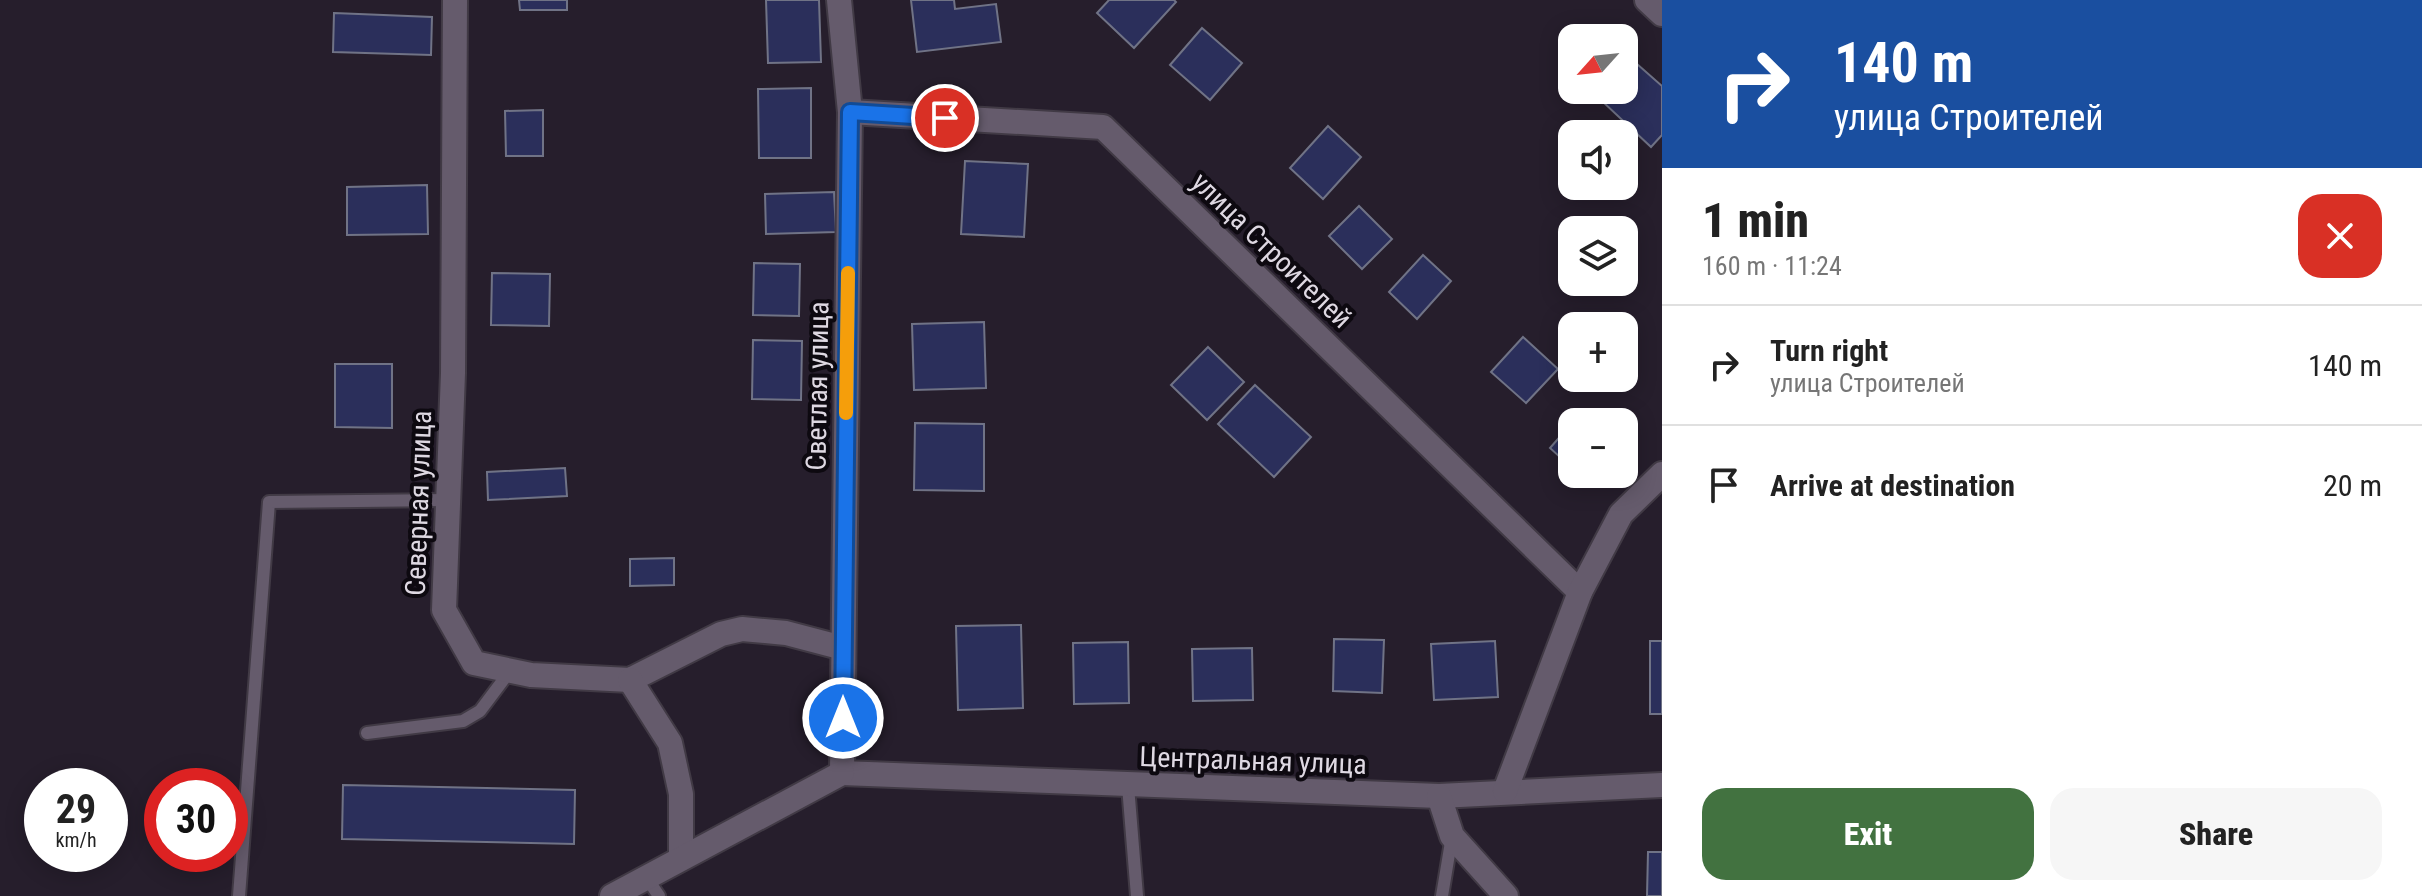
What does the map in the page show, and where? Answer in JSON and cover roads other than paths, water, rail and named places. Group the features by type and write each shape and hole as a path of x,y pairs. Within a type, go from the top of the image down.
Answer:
{"street":[{"name":"Северная улица","path":"455,0 453,373 444,610 474,663 531,675 630,680 721,634 742,629 786,633 843,648"},
{"name":"Светлая улица","path":"839,0 850,112 842,773"},
{"path":"1647,0 1662,14"},
{"name":"улица Строителей","path":"850,112 1103,127 1580,592"},
{"path":"1505,791 1580,592 1621,514 1662,474"},
{"path":"630,680 670,743 681,794 681,858"},
{"path":"612,896 653,886 681,858 842,773"},
{"name":"Центральная улица","path":"842,773 1439,796 1662,785"},
{"path":"1439,796 1452,836 1506,896"}],"lane":[{"path":"239,896 269,502 447,500"},
{"path":"367,733 463,721 480,711 510,671"},
{"path":"1128,786 1137,896"},
{"path":"1442,896 1452,836"}]}
